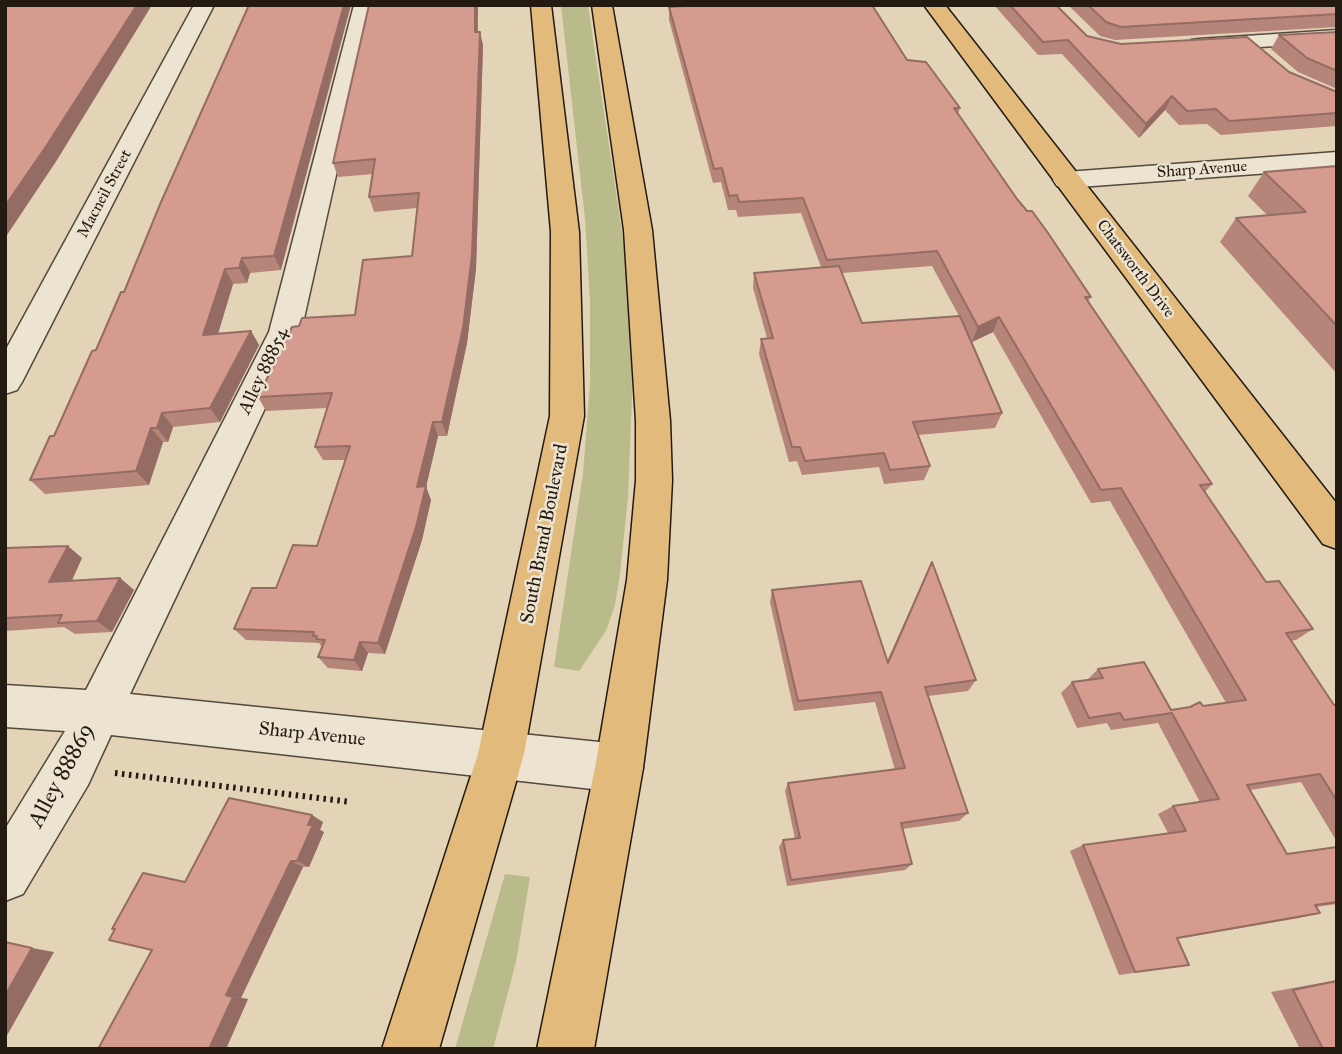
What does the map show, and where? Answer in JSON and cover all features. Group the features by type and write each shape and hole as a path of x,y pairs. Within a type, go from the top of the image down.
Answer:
{"main road":[{"name":"South Brand Boulevard","path":"410,1049 501,754 567,416 565,232 541,5"},
{"path":"565,1049 619,768 647,580 654,480 653,421 638,230 602,5"},
{"name":"Chatsworth Drive","path":"934,5 1337,533"}],"street":[{"name":"Macneil Street","path":"5,382 204,5"},
{"name":"Alley 88854","path":"96,712 285,332 364,5"},
{"path":"1181,46 1337,36"},
{"path":"1247,43 1268,61"},
{"name":"Sharp Avenue","path":"1066,180 1332,165"},
{"name":"Sharp Avenue","path":"5,706 96,712 619,768"},
{"name":"Alley 88869","path":"5,876 71,768 96,712"}],"path":[{"path":"108,772 351,802"}],"green space":[{"path":"561,5 588,5 623,239 631,329 632,397 628,498 620,574 615,605 606,631 579,671 554,667 583,474 590,383 590,300 585,219"},
{"path":"505,874 530,877 516,962 493,1049 455,1049"}],"building":[{"path":"5,5 137,5 5,206"},
{"path":"249,5 344,5 274,256 242,258 239,268 225,269 203,335 251,331 210,408 162,413 157,428 151,428 136,471 30,480 50,436 54,436 92,351 96,350 121,292 124,292"},
{"path":"369,5 475,5 475,32 480,32 472,255 463,328 442,422 433,422 417,487 426,486 416,527 378,643 360,642 354,660 318,657 325,640 316,639 314,632 234,629 252,588 276,588 293,545 317,546 350,446 315,447 332,393 258,397 292,327 299,326 302,318 355,315 363,260 412,256 419,193 369,197 375,159 333,163"},
{"path":"872,5 907,60 926,62 960,108 954,108 1017,199 1027,211 1032,211 1048,233 1091,297 1085,297 1212,484 1200,485 1266,582 1279,581 1313,629 1286,633 1334,705 1337,705 1337,801 1320,774 1247,785 1287,854 1337,847 1337,902 1315,905 1320,913 1177,938 1189,965 1135,972 1083,845 1186,831 1173,806 1219,799 1172,713 1124,720 1120,713 1089,718 1072,682 1103,678 1098,669 1144,662 1171,710 1190,707 1200,702 1203,706 1246,700 1121,488 1101,490 999,317 978,327 937,251 827,260 803,198 739,202 737,195 729,196 722,168 714,169 669,7"},
{"path":"1010,5 1056,5 1087,36 1121,44 1247,37 1289,72 1337,92 1337,113 1229,121 1216,109 1187,111 1172,96 1146,124 1068,40 1043,42"},
{"path":"1088,5 1337,5 1337,14 1121,27 1106,22"},
{"path":"1337,32 1337,71 1307,58 1279,35"},
{"path":"1337,166 1337,326 1236,218 1306,212 1264,172"},
{"path":"839,266 862,323 960,316 1002,413 913,422 930,466 890,470 884,453 805,461 800,447 792,447 761,339 773,338 754,273"},
{"path":"68,546 49,582 120,578 97,621 58,623 62,615 5,618 5,548"},
{"path":"932,562 976,680 925,687 968,813 901,823 912,864 791,880 783,840 800,838 788,783 905,768 881,692 798,701 772,590 861,581 888,663"},
{"path":"229,798 312,815 308,825 313,825 297,861 291,861 226,995 233,997 209,1049 98,1049 152,950 109,940 115,929 112,929 143,873 185,882"},
{"path":"5,942 32,948 5,996"},
{"path":"1337,981 1337,1049 1323,1049 1293,990"}]}
